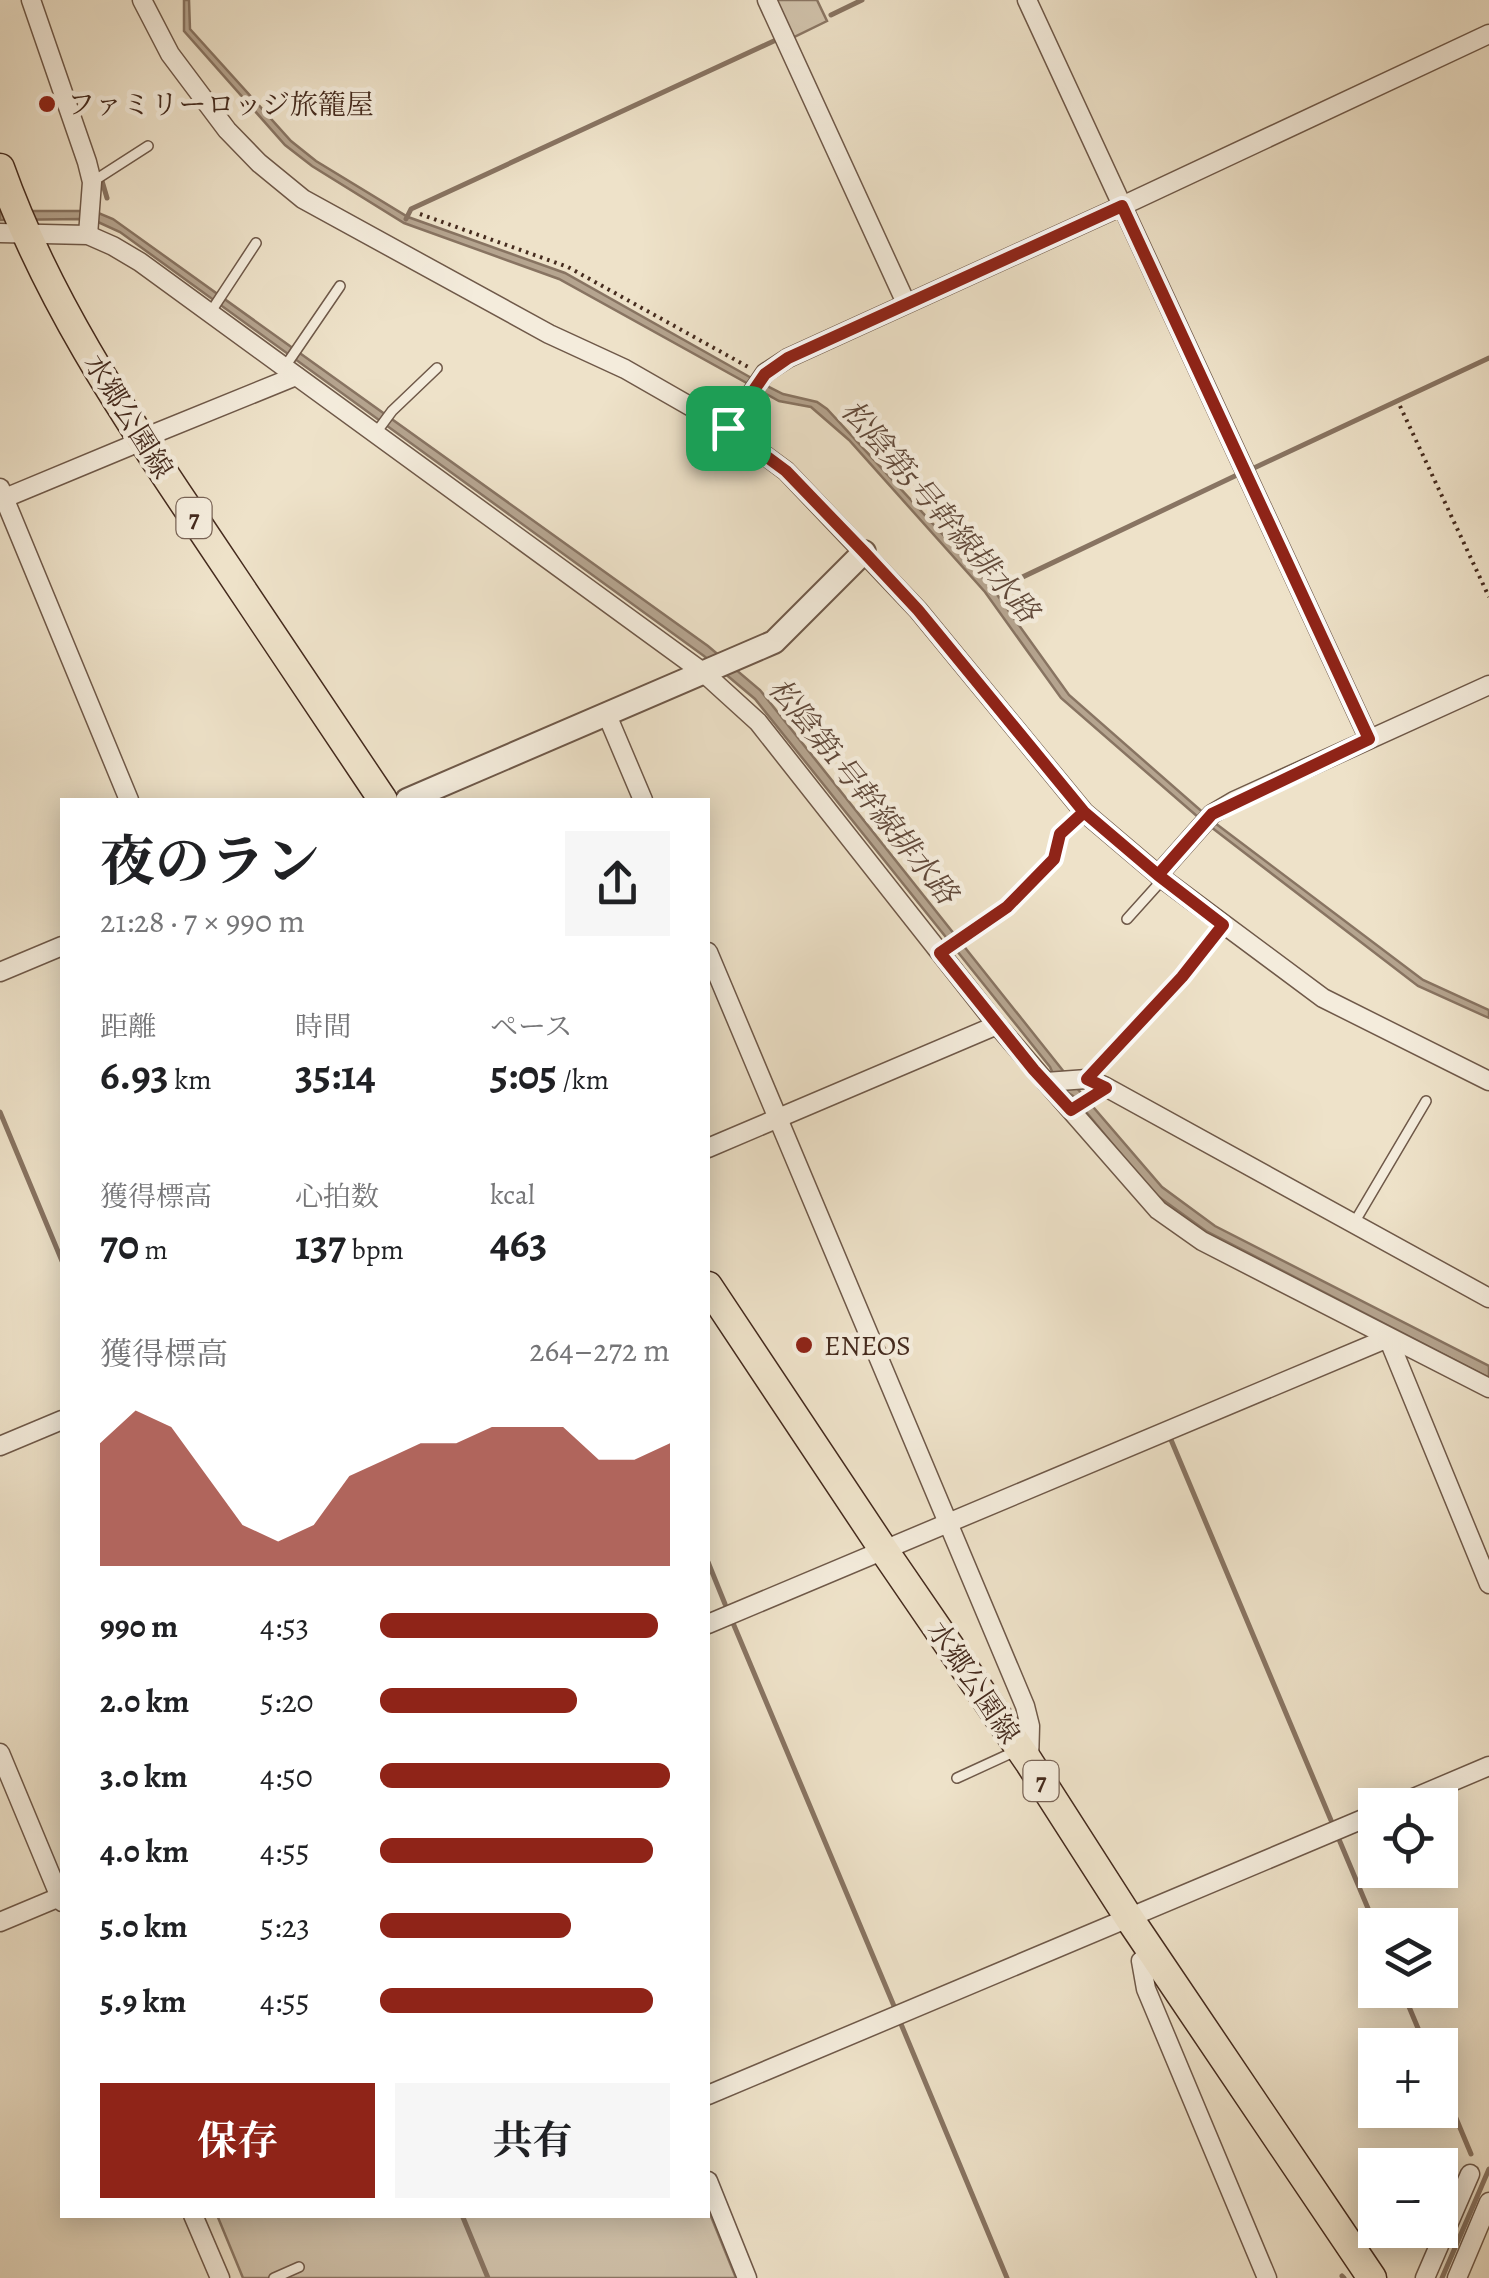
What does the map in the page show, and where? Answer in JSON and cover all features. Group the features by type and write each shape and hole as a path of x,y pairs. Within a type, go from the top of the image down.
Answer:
{"main road":[{"name":"水郷公園線","path":"0,168 12,199 16,231 142,440 383,798"},
{"name":"水郷公園線","path":"710,1289 1372,2278"}],"street":[{"path":"31,0 92,182 88,232"},
{"path":"142,0 170,54 227,130 258,163 303,199 549,334 625,369 728,428 786,471 918,610 1084,812 1161,877 1322,998 1489,1081"},
{"path":"767,0 906,303"},
{"path":"1027,0 1369,739"},
{"path":"728,428 758,383 788,358 1489,34"},
{"path":"16,231 88,232 140,262 716,668 943,951 997,1025 1158,1210 1202,1241 1489,1388"},
{"path":"128,798 2,496 142,440 289,369"},
{"path":"412,798 774,642 864,552"},
{"path":"1161,877 1212,814 1489,685"},
{"path":"607,715 642,798"},
{"path":"0,972 60,947"},
{"path":"710,957 1025,1706 1030,1726 1025,1756"},
{"path":"710,1147 997,1025"},
{"path":"1048,1082 1084,1079 1106,1088 1489,1298"},
{"path":"710,1623 1388,1338"},
{"path":"1388,1338 1489,1584"},
{"path":"0,1446 60,1421"},
{"path":"0,1753 60,1893"},
{"path":"1437,1788 1489,1766"},
{"path":"710,2094 1358,1821"},
{"path":"0,1922 60,1899"},
{"path":"1152,1952 1141,1962 1146,1990 1267,2278"},
{"path":"1424,2278 1470,2174"},
{"path":"710,2186 748,2278"},
{"path":"1457,2278 1489,2202"},
{"path":"194,2218 220,2278"}],"lane":[{"path":"92,182 148,146"},
{"path":"211,311 256,243"},
{"path":"289,369 299,346 340,286"},
{"path":"377,432 437,368"},
{"path":"943,951 1007,907 1054,859 1060,834 1084,812"},
{"path":"1127,919 1161,877"},
{"path":"1072,1109 1106,1088"},
{"path":"1353,1224 1426,1100"},
{"path":"957,1778 1025,1756"},
{"path":"274,2278 299,2268"}],"path":[{"path":"420,214 568,267 758,383"},
{"path":"1400,406 1489,597"},
{"path":"1084,1079 1182,977 1223,925"}],"shaded area":[{"path":"184,0 189,0 190,29 291,141 316,161 408,217 565,273 755,380 827,409 993,589 1069,695 1215,823 1423,980 1489,1010 1489,1018 1418,986 1198,817 1061,698 985,592 849,440 811,407 779,401 559,279 404,223 312,166 285,145 184,31"},
{"path":"771,0 817,0 827,21 790,39"},
{"path":"0,211 83,211 113,219 708,646 760,690 1076,1087 1162,1187 1215,1226 1489,1366 1489,1378 1206,1231 1152,1192 1073,1096 1059,1087 1050,1067 755,699 704,656 120,232 83,219 0,220"},
{"path":"710,2214 736,2278 243,2278 218,2218 710,2218"}],"waterway":[{"path":"831,15 862,0"},
{"path":"406,219 411,209 776,40"},
{"path":"102,181 107,198"},
{"path":"1254,468 1489,358"},
{"name":"松陰第5号幹線排水路","path":"991,592 1237,475"},
{"path":"0,1112 60,1256"},
{"path":"1169,1435 1333,1825"},
{"path":"710,1567 725,1604"},
{"path":"733,1623 894,2006"},
{"path":"1338,1837 1368,1908"},
{"path":"1410,2008 1418,2028"},
{"path":"901,2024 1007,2278"},
{"path":"1458,2123 1471,2154"},
{"path":"1442,2278 1489,2169"},
{"path":"463,2218 488,2278"}],"place":[{"name":"ファミリーロッジ旅籠屋","path":"47,104"},
{"name":"ENEOS","path":"804,1345"}],"route":[{"path":"728,428 765,374 788,358 1122,206 1369,739 1212,814 1158,875 1084,812 1060,834 1054,859 1007,907 940,953 1071,1110 1106,1088 1087,1079 1182,977 1223,925 1158,875 1084,812 918,610 786,471 728,428"}],"water label":[{"name":"松陰第1号幹線排水路","path":"863,791"}]}
